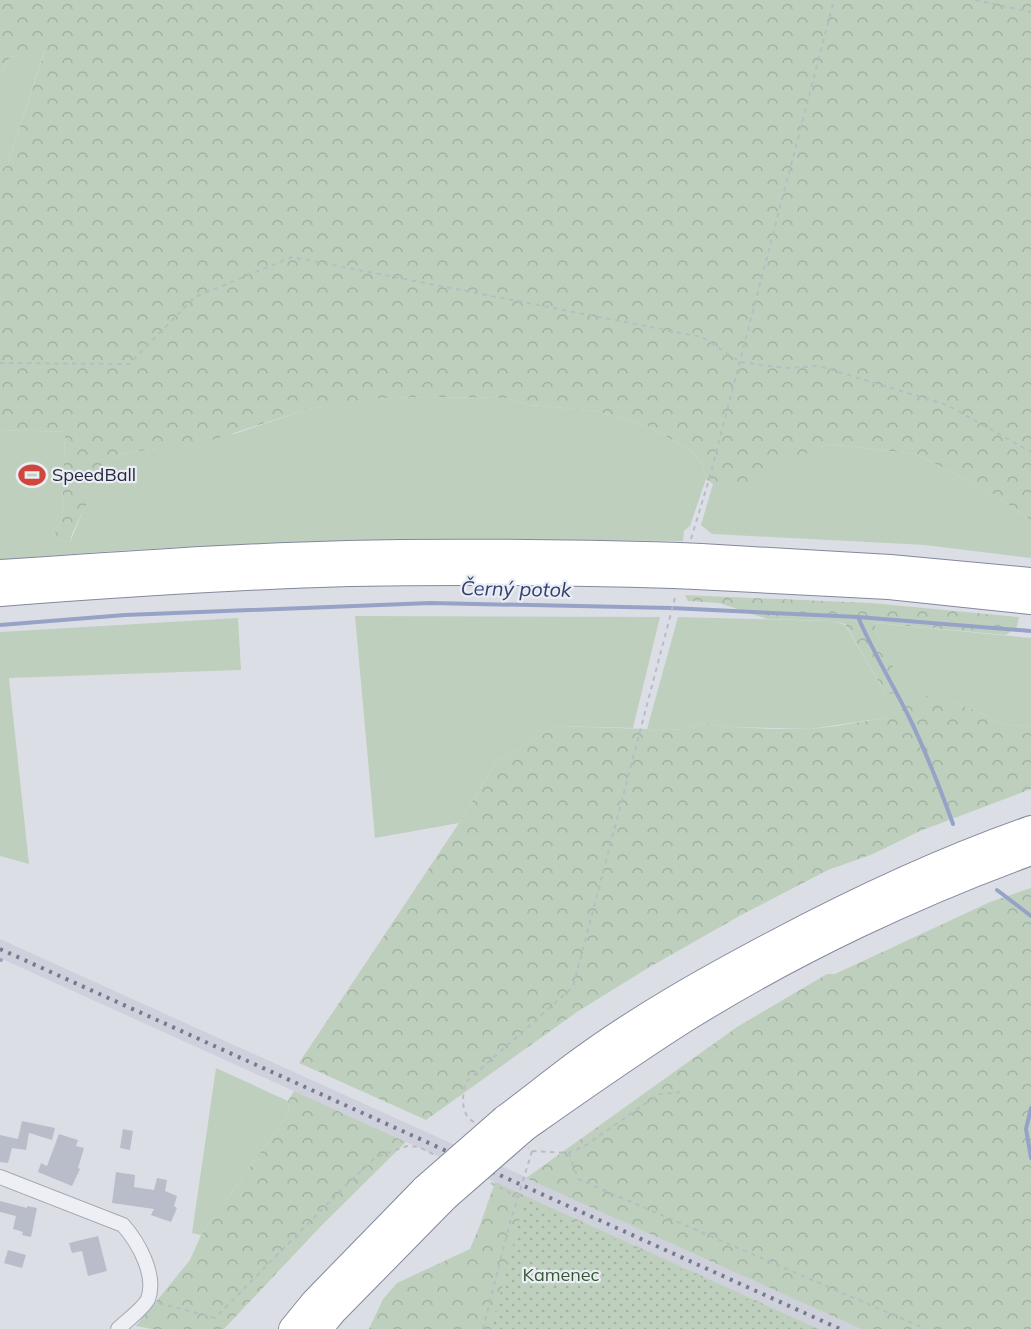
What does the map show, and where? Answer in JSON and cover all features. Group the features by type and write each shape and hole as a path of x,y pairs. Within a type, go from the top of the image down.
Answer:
{"highway":[{"path":"0,573 157,562 349,554 532,553 686,566 1031,601"},
{"path":"0,593 202,579 686,566 890,568 1031,581"},
{"path":"520,1133 609,1041 657,1010 736,964 897,882 982,846 1031,829"},
{"path":"292,1329 314,1302 436,1192 691,1015 823,942 906,902 1031,852"},
{"path":"320,1329 436,1192"}],"street":[{"path":"0,1177 123,1225 135,1239 150,1285 147,1300 118,1329"}],"path":[{"path":"475,1072 573,987 639,732 710,476 834,0"},
{"path":"975,0 1031,12"},
{"path":"0,363 129,364 195,297 292,257 702,337 740,362 785,368 819,366 947,405 1031,452"},
{"path":"520,1133 569,1153 586,1145 659,1094 683,1092"},
{"path":"147,1300 215,1318 346,1184 376,1157 407,1146 419,1147 439,1157"},
{"path":"569,1153 578,1179 926,1329"},
{"path":"489,1182 519,1197"},
{"path":"483,1329 508,1230"}],"shaded area":[{"path":"0,939 861,1329 819,1329 0,958"}],"green space":[{"path":"0,0 1031,0 1031,520 993,494 916,454 829,444 770,469 753,484 713,484 706,479 702,464 693,452 650,427 596,411 529,405 506,398 426,397 369,399 308,409 197,445 156,448 118,455 103,471 70,542 52,539 62,518 65,432 0,430 0,171 8,164 45,50 10,57 0,73"},
{"path":"45,49 8,164 0,171 0,73 10,57"},
{"path":"506,398 529,405 596,411 650,427 693,452 702,464 706,479 690,526 684,531 683,541 512,540 256,544 0,560 0,430 65,432 62,518 52,539 70,542 94,486 110,461 118,455 237,433 308,409 333,404 368,399"},
{"path":"829,444 916,454 993,494 1031,520 1031,558 925,545 712,534 701,525 713,484 753,484 769,469"},
{"path":"685,595 872,603 1019,617 1017,627 1006,635 875,623 876,632 902,686 896,693 886,694 845,624 834,621 767,619 719,603 688,601"},
{"path":"355,616 660,617 633,728 558,726 496,762 459,823 375,838"},
{"path":"678,617 834,621 845,625 886,694 901,686 874,623 1031,638 1031,727 1001,724 954,700 901,710 884,718 810,729 731,727 699,723 683,729 657,731 647,729"},
{"path":"238,618 241,670 9,678 29,864 0,856 0,632"},
{"path":"929,695 954,700 1001,724 1031,727 1031,789 920,831 873,854 828,870 743,914 577,1012 426,1120 299,1063 459,823 496,762 558,726 657,731 683,729 699,723 731,727 810,729 884,718"},
{"path":"1031,888 1031,1329 861,1329 526,1178 737,1027 827,974 835,974 990,902"},
{"path":"216,1068 288,1101 289,1113 201,1235 192,1233"},
{"path":"294,1091 406,1142 322,1225 224,1329 152,1329 136,1326 190,1260 201,1235 289,1113 288,1101"},
{"name":"Kamenec","path":"495,1182 819,1329 369,1329 383,1299 397,1283 470,1249"},
{"name":"Kamenec","path":"525,1199 814,1329 491,1329"}],"building":[{"path":"22,1121 55,1128 52,1140 29,1133 26,1150 12,1148 8,1163 0,1162 0,1135 18,1139"},
{"path":"123,1129 133,1131 130,1150 120,1148"},
{"path":"59,1134 78,1140 76,1146 84,1148 78,1168 80,1169 72,1186 38,1172 41,1163 47,1166"},
{"path":"116,1172 135,1175 134,1187 154,1190 157,1178 167,1180 165,1191 177,1196 174,1206 177,1208 171,1222 151,1215 154,1209 112,1203"},
{"path":"0,1201 27,1208 27,1206 37,1208 31,1237 22,1235 23,1232 13,1229 16,1216 0,1212"},
{"path":"98,1236 107,1271 88,1276 82,1251 72,1253 69,1243"},
{"path":"8,1250 26,1255 22,1268 4,1263"}],"waterway":[{"name":"Černý potok","path":"0,625 125,615 430,603 671,608 858,617 1031,631"},
{"path":"858,617 915,730 953,824"},
{"path":"997,890 1031,916"},
{"path":"1031,1108 1026,1129 1031,1158"}],"railway":[{"path":"0,949 840,1329"}],"place":[{"name":"SpeedBall","path":"32,475"}]}
